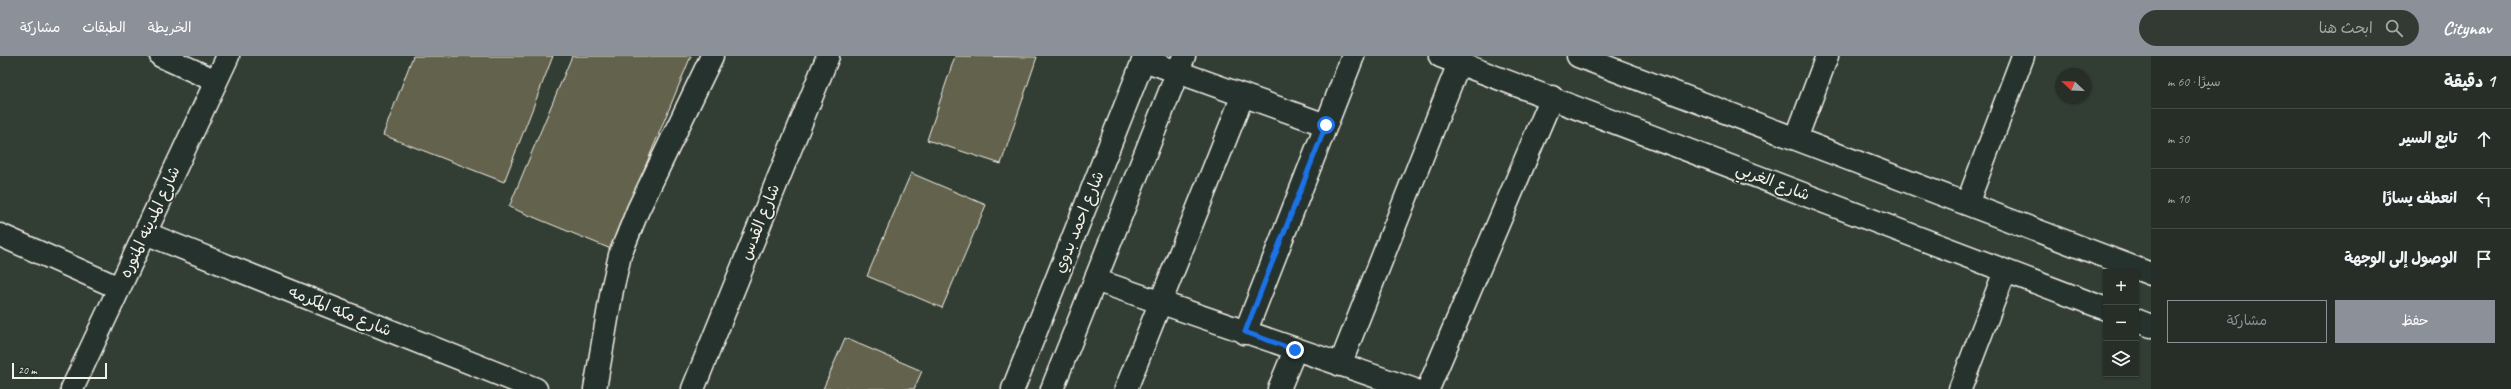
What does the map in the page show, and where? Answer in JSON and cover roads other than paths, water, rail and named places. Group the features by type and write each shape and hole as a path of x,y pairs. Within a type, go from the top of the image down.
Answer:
{"street":[{"path":"161,56 216,81"},
{"name":"شارع المدينه المنوره","path":"72,389 228,56"},
{"path":"595,389 612,290 620,255 638,210 712,56"},
{"name":"شارع القدس","path":"693,389 828,56"},
{"path":"1245,332 1353,56"},
{"path":"1578,56 2151,274"},
{"path":"1796,139 1827,56"},
{"path":"1967,204 2023,56"},
{"path":"1144,58 1181,64 1243,95 1326,125"},
{"name":"شارع احمد بدوي","path":"1013,389 1144,58"},
{"path":"1340,365 1450,59"},
{"name":"شارع الغربي","path":"1450,59 2103,308"},
{"path":"1052,389 1181,64"},
{"path":"1126,389 1243,95"},
{"path":"1428,389 1552,97"},
{"name":"شارع مكه المكرمه","path":"145,233 536,389"},
{"path":"0,235 119,288"},
{"path":"1960,389 2005,271"},
{"path":"1095,280 1412,389"},
{"path":"2139,321 2151,326"},
{"path":"1279,389 1295,350"}]}
